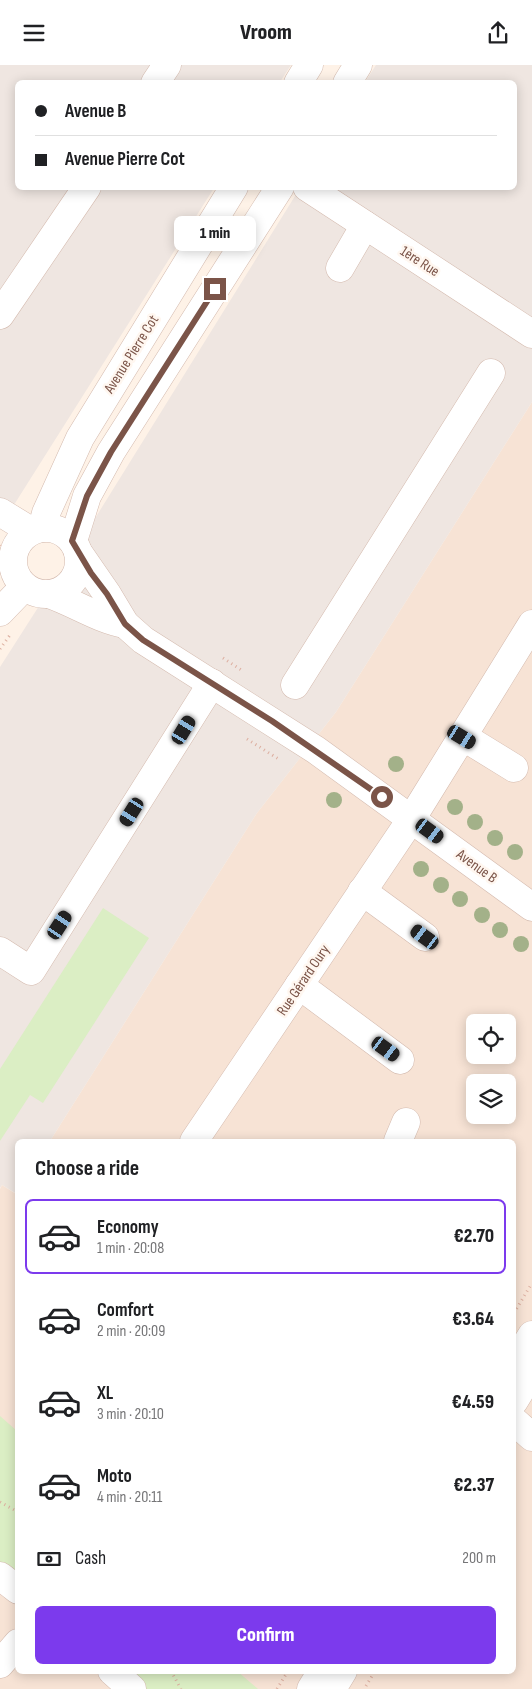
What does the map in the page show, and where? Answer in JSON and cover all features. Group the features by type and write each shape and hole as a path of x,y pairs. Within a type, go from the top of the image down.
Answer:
{"street":[{"path":"157,80 167,65"},
{"path":"300,80 309,65"},
{"path":"349,80 358,65"},
{"path":"0,315 84,190"},
{"name":"Avenue Pierre Cot","path":"37,529 80,438 232,190"},
{"path":"75,547 87,496 111,452 278,190"},
{"name":"1ère Rue","path":"312,190 532,334"},
{"path":"340,268 366,225"},
{"path":"294,685 491,373"},
{"path":"0,512 37,529 54,529 64,533 75,547 79,562 77,573 72,582 64,589 36,591 0,612"},
{"path":"36,591 17,579 6,554 15,547 22,537 37,529"},
{"name":"Avenue B","path":"75,547 125,624 143,640 316,750 532,907"},
{"name":"Avenue B","path":"36,591 71,602 108,621 125,624"},
{"name":"Rue Gérard Oury","path":"195,1139 412,818 532,624"},
{"path":"0,951 31,971 212,683"},
{"path":"462,737 514,768"},
{"path":"362,891 425,937"},
{"path":"299,985 400,1059"},
{"path":"516,1361 532,1335"},
{"path":"516,1398 532,1372"},
{"path":"516,1423 532,1437"},
{"path":"0,1576 15,1588"},
{"path":"0,1664 15,1646"},
{"path":"115,1674 132,1689"},
{"path":"311,1689 320,1674"},
{"path":"332,1689 342,1674"}],"path":[{"path":"0,649 5,641"},
{"path":"516,1310 532,1283"},
{"path":"0,1502 15,1510"},
{"path":"173,1674 181,1689"},
{"path":"277,1689 286,1674"},
{"path":"364,1689 373,1674"}],"shaded area":[{"path":"0,65 291,65 281,80 15,80 15,190 213,190 0,527"},
{"path":"376,65 532,65 532,402 336,712 257,813 51,1139 15,1139 15,1193 2,1185 0,1188 0,667 94,520 299,190 517,190 517,80 366,80"},
{"path":"532,402 532,1689 0,1689 0,1189 2,1185 15,1193 15,1674 516,1674 516,1139 51,1139 257,813 336,712"}],"green space":[{"path":"103,908 149,938 43,1103 30,1095 0,1141 0,1069"},
{"path":"0,1416 15,1429 15,1581 0,1569"},
{"path":"124,1674 240,1674 258,1689 141,1689"}],"route":[{"path":"215,289 111,452 87,496 72,541 125,624 143,640 272,721 382,797"}]}
